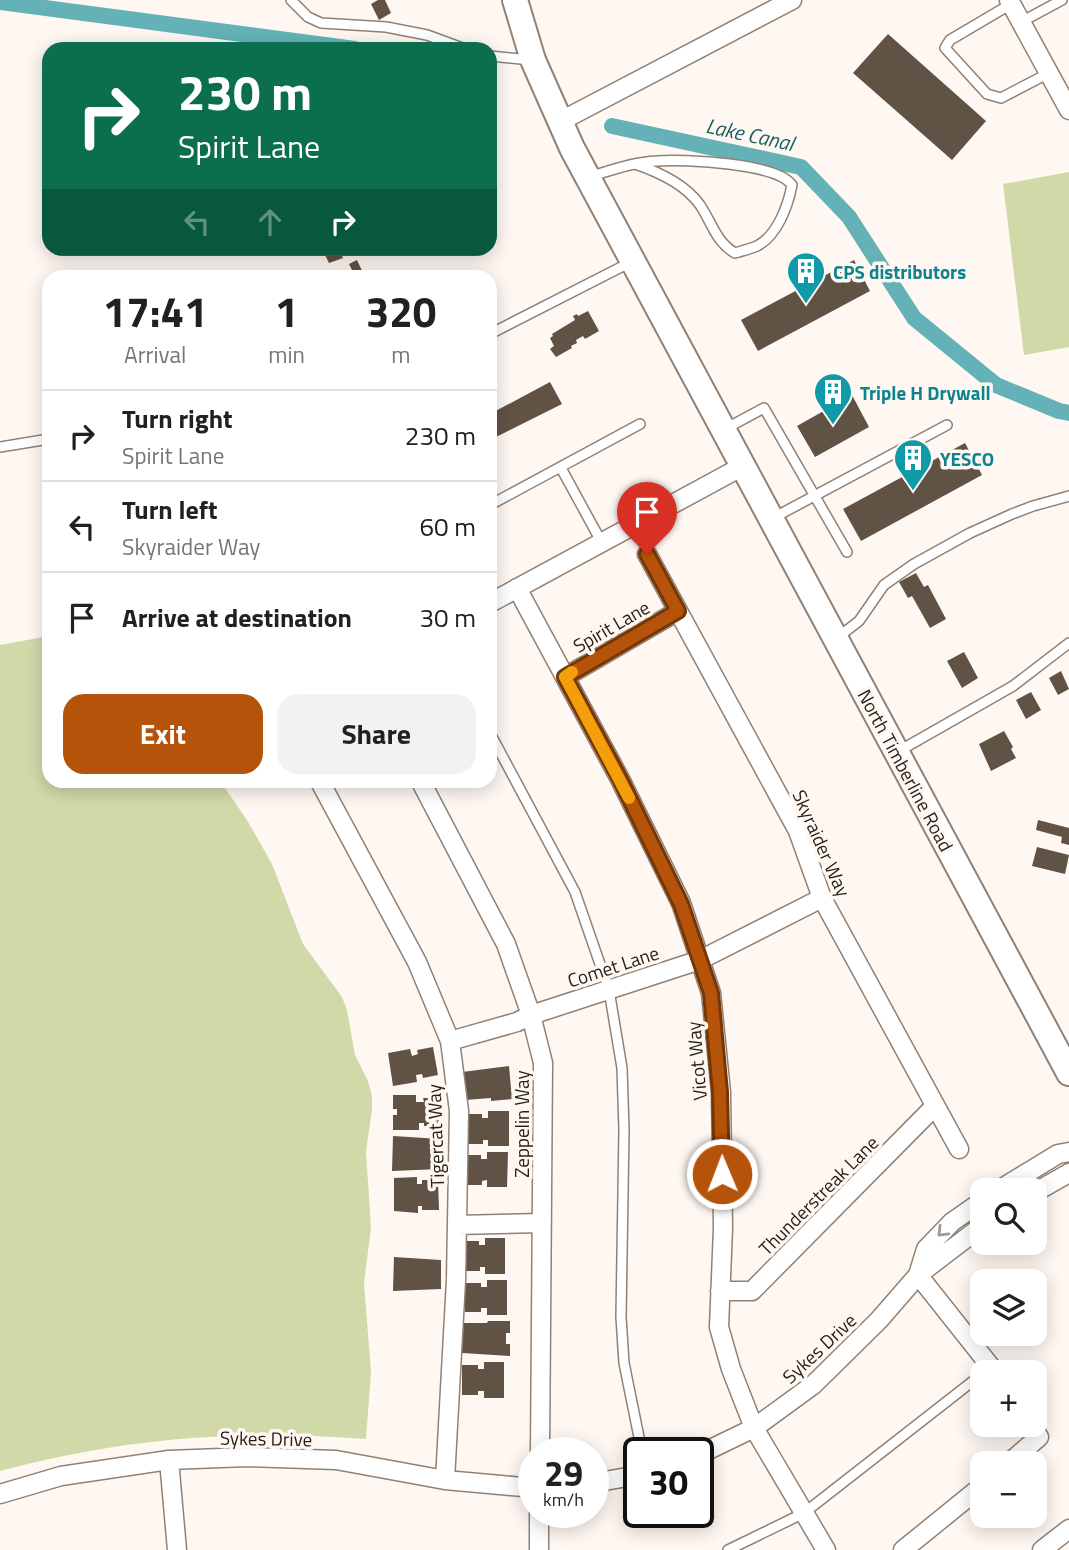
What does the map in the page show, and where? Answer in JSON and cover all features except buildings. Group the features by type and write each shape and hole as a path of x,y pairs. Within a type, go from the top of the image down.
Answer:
{"main road":[{"name":"North Timberline Road","path":"515,0 533,60 559,122 1069,1073"}],"street":[{"path":"559,122 792,0"},
{"path":"1010,2 1069,110"},
{"path":"497,599 743,466"},
{"name":"Skyraider Way","path":"647,554 798,831 822,898 958,1149"},
{"name":"Vicot Way","path":"517,588 620,779 681,904 711,993 720,1092 723,1228 719,1327 731,1369 754,1428 826,1550"},
{"name":"Spirit Lane","path":"565,677 678,611"},
{"name":"Tigercat Way","path":"323,788 417,962 450,1041 459,1111 457,1225 445,1480"},
{"name":"Zeppelin Way","path":"424,788 506,944 531,1015 543,1063 540,1437"},
{"name":"Comet Lane","path":"450,1041 517,1022 531,1015 700,960 822,898"},
{"name":"Thunderstreak Lane","path":"720,1291 752,1291 935,1106"},
{"path":"1019,1178 1058,1154 1069,1152"},
{"path":"1047,1186 1069,1174"},
{"path":"918,1275 926,1249 952,1222 970,1209"},
{"path":"457,1225 542,1223"},
{"path":"918,1275 970,1235"},
{"path":"918,1275 980,1360"},
{"name":"Sykes Drive","path":"714,1447 754,1428 813,1385 878,1320 918,1275"},
{"path":"1018,1451 1029,1437"},
{"name":"Sykes Drive","path":"0,1494 61,1476 169,1460 247,1457 336,1460 445,1480 518,1487"},
{"path":"169,1460 177,1550"},
{"path":"903,1550 970,1496"},
{"path":"539,1528 539,1550"},
{"path":"1042,1550 1069,1529"}],"lane":[{"path":"291,0 308,17 321,23 386,27 427,35 446,42"},
{"path":"1021,22 1062,0"},
{"path":"1010,2 950,40 945,48 987,94 993,97 1001,97 1049,73"},
{"path":"497,57 533,60"},
{"path":"588,177 635,164 658,160 718,162 787,177 792,185 780,220 770,234 758,246 735,253 724,246 699,203 678,183 635,164"},
{"path":"497,330 633,261"},
{"path":"723,430 764,408 847,552"},
{"path":"497,501 639,424"},
{"path":"771,519 947,425"},
{"path":"0,447 42,440"},
{"path":"561,468 602,543"},
{"path":"836,639 859,621 884,585 914,564 1012,514 1069,496"},
{"path":"896,753 1013,686 1069,643"},
{"path":"497,746 575,892 609,990 622,1068 624,1130 621,1317 624,1363 639,1437"},
{"path":"728,1550 804,1513 970,1385"}],"green space":[{"path":"1069,172 1069,347 1024,355 1003,184"},
{"path":"42,637 42,788 225,788 272,864 303,944 342,997 355,1055 372,1096 366,1151 371,1228 364,1283 371,1372 366,1439 272,1435 182,1439 92,1451 0,1471 0,645"}],"waterway":[{"name":"Lake Canal","path":"0,2 302,42"},
{"name":"Lake Canal","path":"612,126 801,167 849,217 914,318 996,385 1069,413"}],"slow traffic":[{"path":"572,672 565,677 629,798"}],"place":[{"name":"CPS distributors","path":"806,305"},
{"name":"Triple H Drywall","path":"833,426"},
{"name":"YESCO","path":"913,492"}],"route":[{"path":"647,554 678,611 565,677 620,779 681,904 711,993 720,1092 722,1174"}]}
